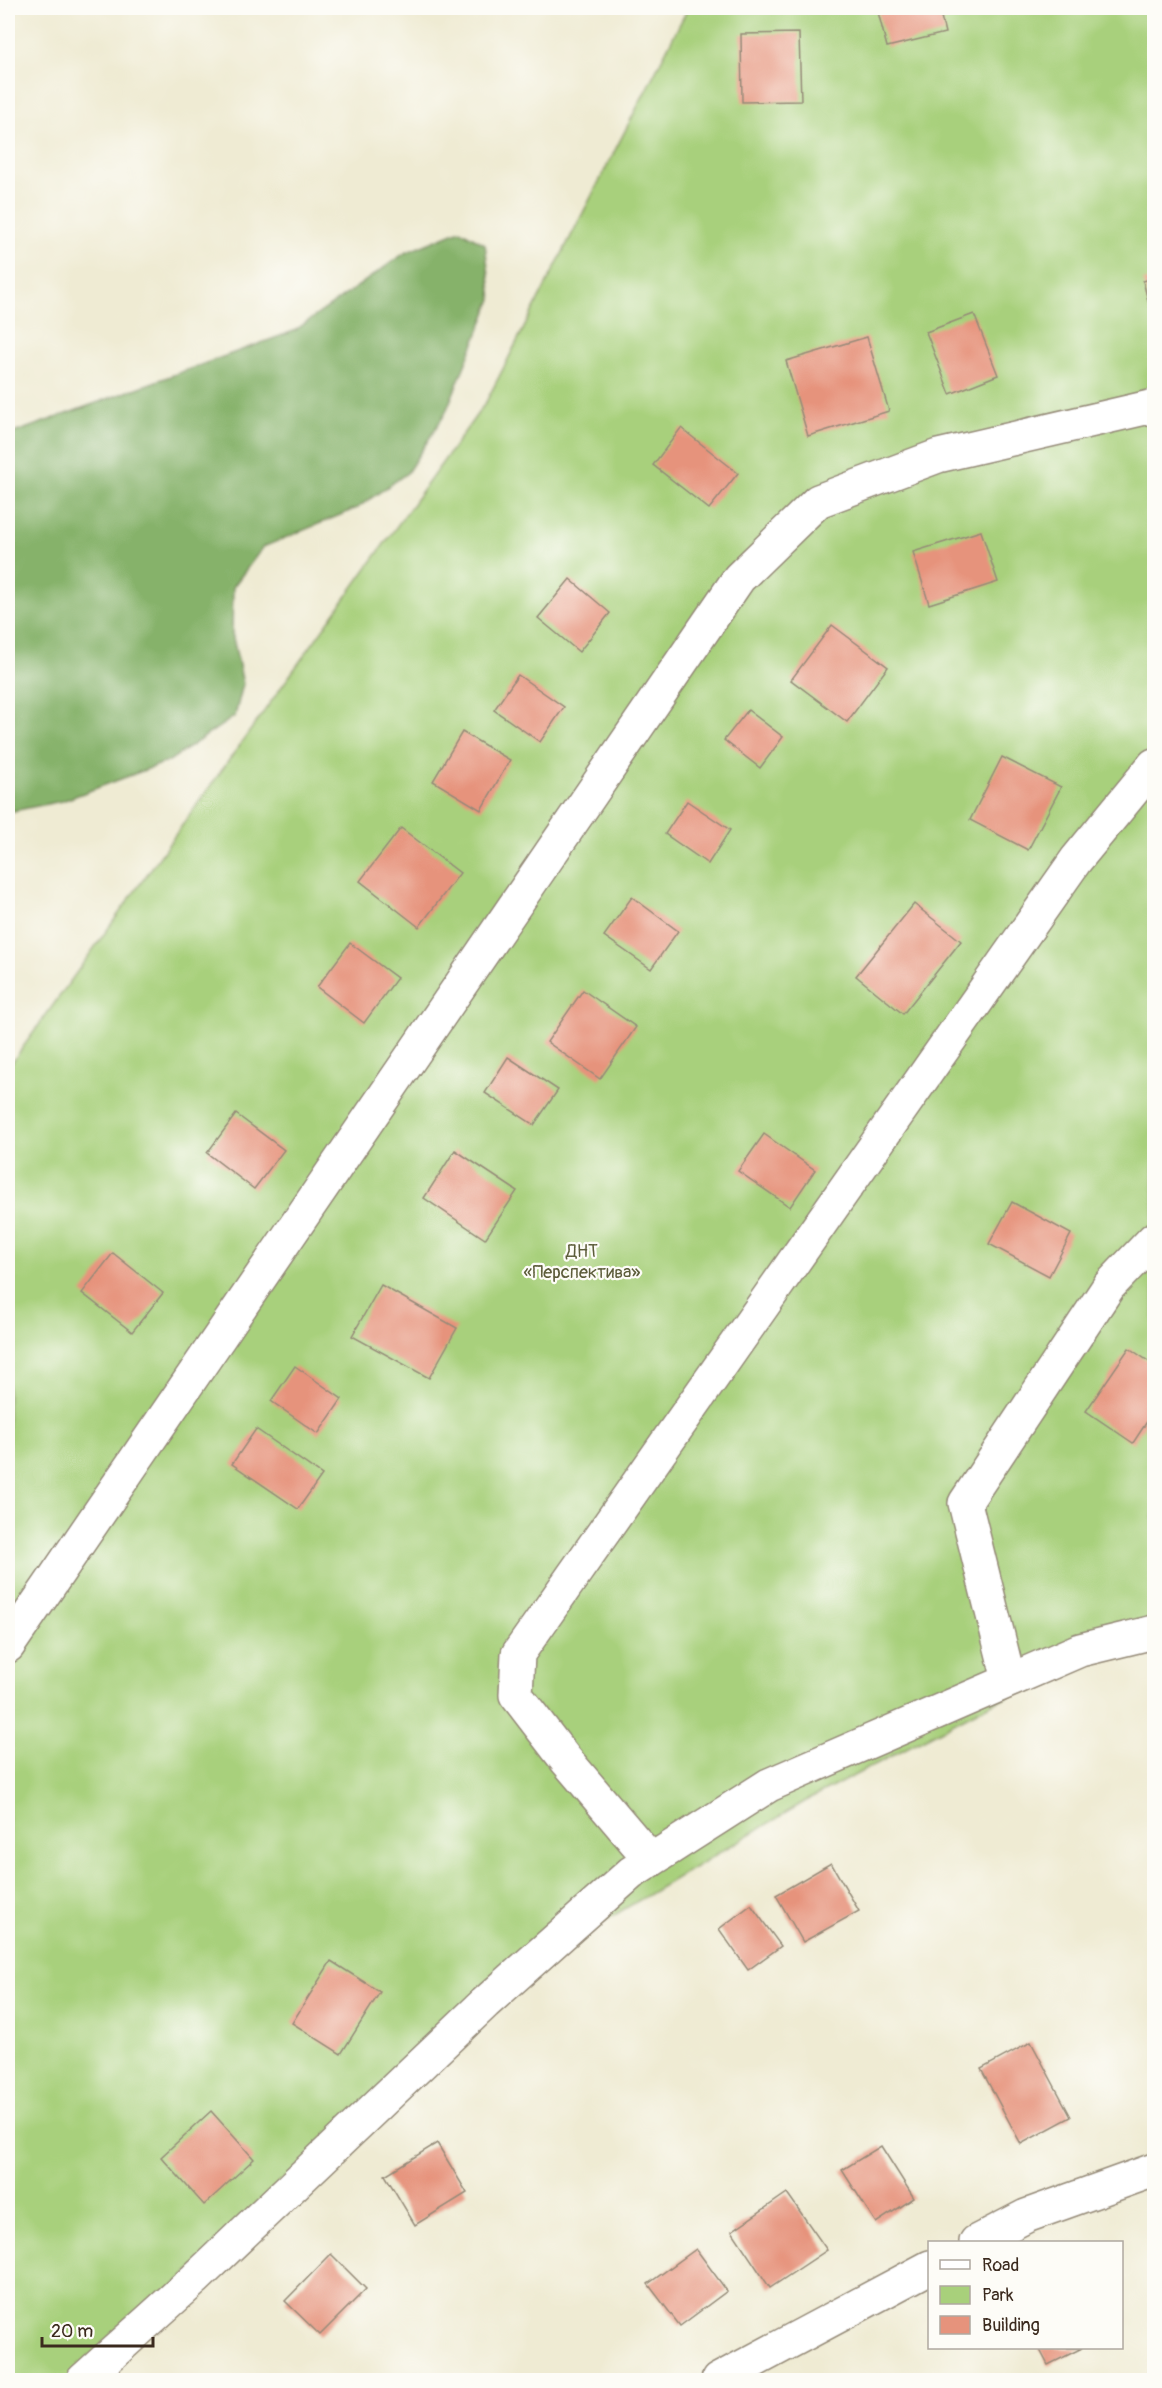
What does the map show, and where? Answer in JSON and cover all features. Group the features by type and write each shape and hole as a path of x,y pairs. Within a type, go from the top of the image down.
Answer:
{"street":[{"path":"8,1646 739,578 818,501 939,456 1155,406"},
{"path":"651,1860 566,1760 516,1695 518,1654 1076,860 1155,765"},
{"path":"1009,1680 965,1503 1109,1286 1155,1239"},
{"path":"83,2380 195,2279 485,2003 631,1873 769,1785 1080,1650 1155,1632"},
{"path":"978,2241 1026,2216 1155,2170"},
{"path":"718,2380 928,2268"}],"green space":[{"name":"ДНТ «Перспектива»","path":"688,8 1154,8 1154,1630 986,1706 806,1801 562,1946 67,2380 8,2380 8,1068 486,402"},
{"path":"460,230 485,244 492,299 445,414 407,473 357,508 263,547 233,587 232,633 243,684 235,716 169,761 62,801 8,812 8,435 294,331 405,253"}],"building":[{"path":"877,8 939,8 945,33 887,47"},
{"path":"799,33 801,101 742,102 741,34"},
{"path":"1154,278 1154,324 1143,281"},
{"path":"974,314 998,375 950,394 926,332"},
{"path":"867,337 889,411 808,436 786,361"},
{"path":"681,428 738,473 709,509 653,465"},
{"path":"981,531 998,582 929,604 913,552"},
{"path":"570,579 610,613 579,652 538,618"},
{"path":"832,625 888,667 847,722 791,680"},
{"path":"518,675 564,707 540,742 494,710"},
{"path":"748,710 783,737 760,768 724,740"},
{"path":"462,732 510,760 481,810 433,781"},
{"path":"1002,757 1061,787 1028,850 970,820"},
{"path":"687,801 730,830 708,864 665,834"},
{"path":"401,828 460,873 419,927 360,881"},
{"path":"632,897 678,931 651,969 604,936"},
{"path":"914,904 961,941 903,1014 856,976"},
{"path":"350,943 397,978 364,1023 317,987"},
{"path":"583,990 636,1027 600,1079 547,1042"},
{"path":"508,1057 558,1090 534,1125 485,1093"},
{"path":"236,1114 284,1150 254,1189 207,1153"},
{"path":"764,1134 815,1170 790,1207 738,1171"},
{"path":"455,1150 517,1191 485,1239 424,1198"},
{"path":"1012,1202 1071,1234 1049,1276 989,1244"},
{"path":"113,1253 163,1293 132,1332 82,1293"},
{"path":"381,1285 457,1328 429,1378 352,1336"},
{"path":"1129,1348 1154,1365 1154,1411 1133,1443 1086,1411"},
{"path":"295,1366 342,1399 318,1434 271,1401"},
{"path":"256,1429 322,1475 298,1509 232,1464"},
{"path":"831,1863 859,1911 803,1942 776,1895"},
{"path":"751,1905 781,1946 748,1970 719,1929"},
{"path":"331,1961 380,1992 341,2054 292,2023"},
{"path":"1031,2042 1071,2117 1021,2144 981,2069"},
{"path":"211,2111 254,2159 204,2205 161,2157"},
{"path":"437,2143 467,2193 415,2225 385,2175"},
{"path":"881,2146 914,2198 876,2223 842,2170"},
{"path":"787,2193 827,2250 770,2288 732,2231"},
{"path":"696,2249 727,2291 680,2326 648,2284"},
{"path":"331,2254 366,2289 320,2335 285,2301"},
{"path":"1040,2349 1080,2349 1048,2365"}]}
